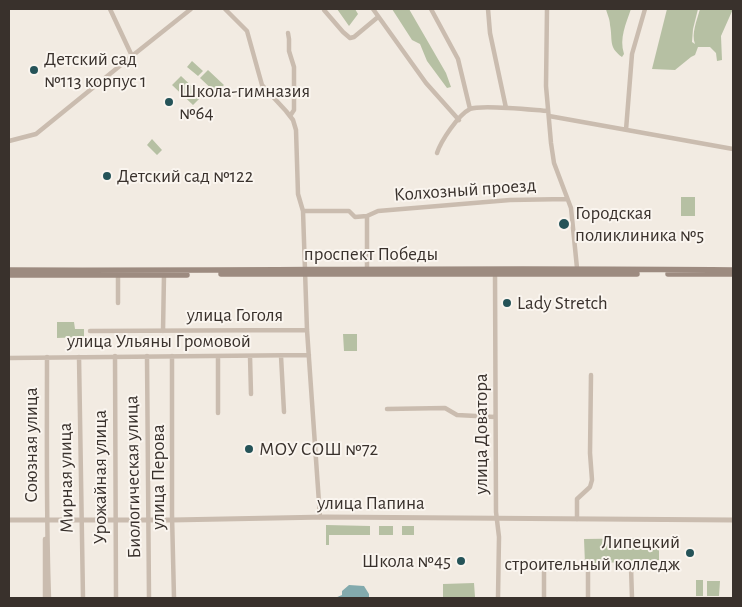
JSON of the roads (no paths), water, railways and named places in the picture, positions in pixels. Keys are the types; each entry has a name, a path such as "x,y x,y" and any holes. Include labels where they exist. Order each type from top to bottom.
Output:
{"main road":[{"name":"проспект Победы","path":"9,270 305,272 495,271 577,268 733,270"},
{"name":"проспект Победы","path":"9,275 164,275 367,269 733,274"}],"street":[{"path":"110,9 132,56"},
{"path":"9,141 36,134 191,9"},
{"path":"225,9 247,31 264,87 290,116 296,130 298,194 303,211 307,330 320,517"},
{"path":"373,9 426,83 459,120"},
{"path":"432,9 458,58 470,109"},
{"path":"488,9 490,33 506,108"},
{"path":"547,9 546,86 548,114 554,164 571,208 577,268"},
{"path":"626,130 632,54 645,9"},
{"path":"324,10 350,38 356,36 378,18"},
{"path":"288,33 289,51 294,67 294,110 290,116"},
{"path":"437,153 443,140 459,120 470,109 477,108 506,108 548,114 733,149"},
{"name":"Колхозный проезд","path":"303,211 349,211 355,216 367,216 378,211 502,201 567,199"},
{"path":"367,216 367,269"},
{"name":"улица Доватора","path":"495,271 496,518 499,537 498,598"},
{"path":"118,275 118,303"},
{"name":"улица Гоголя","path":"163,331 164,275"},
{"name":"улица Гоголя","path":"90,331 307,330"},
{"name":"улица Ульяны Громовой","path":"9,358 309,355"},
{"name":"Мирная улица","path":"79,356 84,598"},
{"name":"Урожайная улица","path":"115,356 116,598"},
{"name":"Биологическая улица","path":"147,356 149,598"},
{"name":"улица Перова","path":"172,356 174,598"},
{"path":"218,356 218,413"},
{"path":"250,356 251,394"},
{"path":"281,356 284,412"},
{"name":"Союзная улица","path":"46,357 48,461 46,520 49,598"},
{"path":"577,519 577,499 590,487 592,480 590,453 591,375"},
{"path":"387,408 445,408 457,414 495,417"},
{"name":"улица Папина","path":"9,520 172,520 320,517 733,520"},
{"name":"Союзная улица","path":"45,598 44,546 47,532"},
{"path":"588,561 588,598"},
{"path":"544,565 544,598"},
{"path":"631,567 632,598"}],"water":[{"path":"349,585 364,586 369,594 369,598 335,598 342,595 342,591"}],"place":[{"name":"Детский сад №113 корпус 1","path":"34,70"},
{"name":"Школа-гимназия №64","path":"169,102"},
{"name":"Детский сад №122","path":"107,176"},
{"name":"Городская поликлиника №5","path":"564,224"},
{"name":"Lady Stretch","path":"507,303"},
{"name":"МОУ СОШ №72","path":"249,449"},
{"name":"Липецкий строительный колледж","path":"690,553"},
{"name":"Школа №45","path":"461,561"}]}
